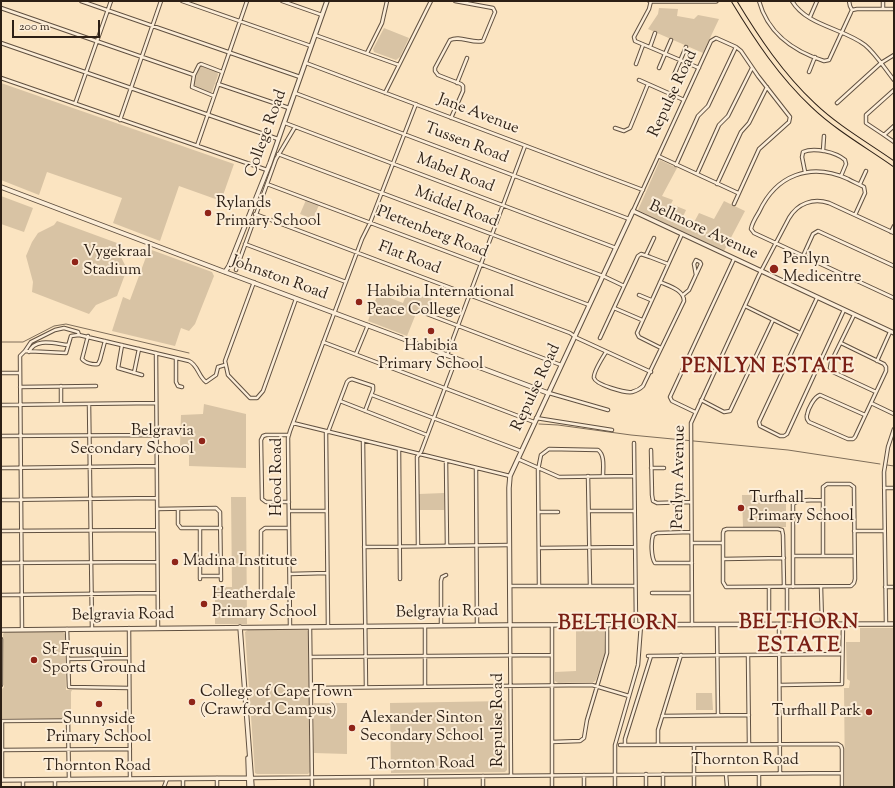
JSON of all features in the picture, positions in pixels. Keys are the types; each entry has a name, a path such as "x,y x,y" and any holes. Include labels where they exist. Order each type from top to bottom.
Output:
{"main road":[{"path":"734,1 768,54 787,78 805,97 833,122 894,164"}],"street":[{"path":"81,1 301,77"},
{"path":"75,104 111,1"},
{"path":"120,120 161,1"},
{"path":"182,1 312,46"},
{"path":"197,146 247,1"},
{"path":"282,1 322,15"},
{"name":"College Road","path":"225,272 268,171 327,1"},
{"path":"367,53 382,23 388,1"},
{"path":"385,93 431,1"},
{"path":"452,118 463,91 463,86 438,75 435,68 448,42 453,38 476,42 483,41 495,15 495,9 493,8 455,1"},
{"path":"699,68 636,42 634,38 649,9 651,1 716,1"},
{"path":"759,1 768,24 775,32 795,48 824,61 828,60 852,10 849,1"},
{"path":"792,1 803,14 842,32 865,45 894,80"},
{"path":"810,17 817,1"},
{"path":"882,9 883,1"},
{"path":"1,8 194,75"},
{"path":"852,10 894,10"},
{"path":"650,47 655,33"},
{"path":"315,34 400,64"},
{"name":"Repulse Road","path":"512,776 509,546 510,476 711,41 714,38 717,38 736,47"},
{"path":"659,68 671,40"},
{"path":"1,43 279,139"},
{"path":"636,64 643,45"},
{"path":"674,75 686,47"},
{"path":"676,165 698,116 708,106 736,47 741,50 752,68 790,115 790,120 759,149 734,204"},
{"path":"837,103 881,63 894,55"},
{"path":"809,72 815,57"},
{"path":"457,83 467,58"},
{"name":"Jane Avenue","path":"306,63 643,190"},
{"path":"214,96 192,87 194,75 201,64 222,72"},
{"path":"696,174 720,124 728,116 752,68"},
{"path":"1,79 268,171"},
{"path":"639,80 684,100"},
{"path":"218,84 290,108"},
{"path":"615,128 624,131 630,128 648,84"},
{"path":"717,184 741,132 748,126 767,87"},
{"path":"894,90 866,115 866,123 894,142"},
{"name":"Tussen Road","path":"295,93 630,219"},
{"name":"Hood Road","path":"290,627 289,435 357,252 382,193 416,104"},
{"name":"Mabel Road","path":"285,123 616,248"},
{"path":"884,135 894,126"},
{"path":"236,270 278,154 295,127"},
{"path":"823,151 824,136"},
{"path":"447,355 526,146"},
{"path":"806,172 802,157 803,152 823,151 831,152 845,160 846,164 841,176"},
{"name":"Middel Road","path":"278,154 602,276 624,286"},
{"path":"658,156 738,194"},
{"path":"860,184 866,171"},
{"path":"855,215 865,191 864,187 841,176 826,172 806,172 786,180 772,190 764,201 752,226 752,231 776,244 894,298"},
{"name":"Plettenberg Road","path":"267,184 589,305"},
{"name":"Johnston Road","path":"1,187 548,393"},
{"name":"Penlyn Avenue","path":"692,625 691,426 695,412 761,272 791,214 797,208 806,203 816,201 826,202 893,233"},
{"name":"Bellmore Avenue","path":"633,212 892,333"},
{"name":"Flat Road","path":"256,214 570,333 606,352 651,372"},
{"path":"893,233 894,226"},
{"path":"803,256 814,234 818,231 894,266"},
{"path":"661,348 638,336 637,332 682,234"},
{"path":"646,255 654,238"},
{"path":"245,244 346,282"},
{"path":"600,338 638,256 641,254 646,255 668,264"},
{"path":"695,412 672,401 670,397 734,259"},
{"path":"683,295 689,292 701,264 696,260 694,262 696,275"},
{"path":"254,282 225,365 228,375 248,397 252,399 257,398 262,392 296,298"},
{"path":"606,352 594,376 596,380 620,391 634,392 643,386 651,372 683,302 683,295 679,291 660,282"},
{"path":"639,295 651,300"},
{"path":"817,298 759,422 760,426 780,436 787,434 844,310"},
{"path":"745,306 800,333"},
{"path":"614,308 642,320"},
{"path":"427,314 561,364"},
{"path":"854,315 830,364 831,370 876,392"},
{"path":"701,400 724,412 730,411 773,320"},
{"path":"356,354 368,325"},
{"path":"22,629 20,356 25,352 31,342 57,329 69,329 78,332 79,335"},
{"path":"877,361 892,333"},
{"path":"25,352 64,353 67,351 71,336 79,335 192,362 201,378 206,382 216,375 218,367 225,365"},
{"path":"88,336 82,359 95,364 98,364 100,360 105,340"},
{"path":"323,342 535,420 612,430"},
{"path":"29,352 31,348 39,343 68,345"},
{"path":"841,343 885,364 887,369 855,437 851,440 808,421 807,415 815,397 818,395 865,415"},
{"path":"122,345 117,368 142,375"},
{"path":"134,373 139,349"},
{"path":"156,353 158,628"},
{"path":"176,358 176,382 178,386 182,387"},
{"path":"418,546 417,457 434,418 456,359"},
{"path":"1,373 20,372"},
{"path":"328,627 326,511 327,432 349,380 372,386 374,389 365,411"},
{"path":"61,386 61,404"},
{"path":"20,387 96,386"},
{"path":"548,393 608,410"},
{"path":"372,395 521,451"},
{"path":"340,401 427,435"},
{"path":"1,405 156,403"},
{"path":"871,403 894,414"},
{"path":"89,404 92,629"},
{"path":"293,423 510,476"},
{"path":"886,624 884,488 886,452 894,429"},
{"path":"1,436 156,435"},
{"path":"289,435 266,435 263,436 261,440 262,499 266,502 289,502"},
{"path":"363,441 366,687"},
{"path":"634,443 636,625"},
{"path":"399,449 400,579"},
{"path":"539,586 538,467 541,455 549,449 595,449 600,451 602,455 603,476"},
{"path":"651,450 653,501 691,502"},
{"path":"518,458 559,477 634,476"},
{"path":"446,461 447,546"},
{"path":"1,468 156,466"},
{"path":"476,468 477,625"},
{"path":"651,468 664,468"},
{"path":"588,476 590,586"},
{"path":"787,611 785,587 783,535 782,530 724,530 722,543 723,582 726,587 785,587 793,587 821,587 847,586 854,584 854,491 853,486 848,483 825,484 823,488 823,556"},
{"path":"884,488 894,488"},
{"path":"1,500 157,498"},
{"path":"793,587 793,503 798,501 823,500"},
{"path":"178,508 179,527 220,528"},
{"path":"157,509 219,509 221,578 200,578 200,528"},
{"path":"289,511 326,511"},
{"path":"589,511 634,511"},
{"path":"538,512 558,512"},
{"path":"289,528 265,528 261,531 261,593 264,597 290,597"},
{"path":"1,531 157,530"},
{"path":"854,531 884,531"},
{"path":"691,532 657,532 653,534 652,539 653,560 655,562 692,563"},
{"path":"692,544 722,543"},
{"path":"364,547 509,546"},
{"path":"539,548 634,547"},
{"path":"793,556 854,556"},
{"path":"723,559 784,558"},
{"path":"1,563 157,562"},
{"path":"290,574 327,573"},
{"path":"441,625 441,580 442,577 446,575"},
{"path":"510,586 635,586"},
{"path":"769,587 770,625"},
{"path":"821,587 822,624"},
{"path":"885,587 894,587"},
{"path":"1,595 157,593"},
{"path":"652,593 692,593"},
{"path":"780,685 842,684 843,624"},
{"name":"Belgravia Road","path":"1,630 441,625 894,624"},
{"path":"552,625 552,787"},
{"path":"552,742 582,740 607,653 607,625"},
{"path":"614,787 615,745 639,660 641,625"},
{"path":"717,625 718,715"},
{"path":"779,625 780,773"},
{"path":"425,626 425,687"},
{"path":"240,627 250,787"},
{"path":"310,627 312,787"},
{"path":"128,628 130,779"},
{"path":"68,629 69,687 129,688"},
{"path":"1,639 1,685"},
{"path":"748,654 749,744"},
{"path":"625,745 625,739 650,656 842,654"},
{"path":"311,657 552,655"},
{"path":"658,745 658,730 681,655"},
{"path":"68,659 129,658"},
{"path":"311,688 588,685 597,686 629,696"},
{"path":"662,716 749,715"},
{"path":"68,720 69,780"},
{"path":"2,780 1,721 130,720"},
{"path":"620,745 839,745 842,749 842,787"},
{"path":"694,745 694,787"},
{"path":"2,750 130,749"},
{"path":"759,773 759,787"},
{"name":"Thornton Road","path":"2,780 842,773"},
{"path":"646,774 646,787"},
{"path":"663,774 663,787"},
{"path":"726,774 726,787"},
{"path":"584,775 584,787"},
{"path":"426,776 426,787"},
{"path":"483,776 483,787"},
{"path":"372,777 372,787"},
{"path":"217,778 217,787"},
{"path":"164,787 167,779"},
{"path":"183,779 183,787"},
{"path":"23,780 23,787"},
{"path":"55,780 55,787"}],"shaded area":[{"path":"659,8 678,9 677,16 694,19 698,15 719,19 703,53 648,29 658,14"},
{"path":"384,28 409,38 400,57 396,60 374,52 373,49"},
{"path":"202,66 217,71 218,75 212,92 195,87 193,84 199,68"},
{"path":"1,83 234,164 221,201 179,186 160,241 113,223 122,198 47,172 39,195 1,180"},
{"path":"660,160 677,168 662,196 673,200 671,204 686,210 681,221 692,226 699,213 714,219 724,201 745,211 724,251 638,210"},
{"path":"1,196 33,208 24,232 1,224"},
{"path":"306,200 319,205 313,219 300,214"},
{"name":"Vygekraal Stadium","path":"57,221 117,243 117,249 127,269 117,296 96,305 89,314 32,292 33,282 26,256 38,233 54,225"},
{"path":"149,249 212,272 214,276 195,324 189,331 181,328 175,346 112,331 123,297 130,300"},
{"path":"408,290 432,299 427,312 423,313 417,311 407,336 368,321 378,293 403,303"},
{"path":"204,404 246,414 246,468 189,466 189,446 180,446 181,415 203,414"},
{"path":"444,493 444,510 419,510 419,494"},
{"path":"742,495 786,495 786,527 743,527"},
{"path":"231,497 246,497 247,624 215,624 215,587 232,587"},
{"name":"Turfhall Park","path":"860,628 894,628 894,787 845,787 844,688 849,688 850,681 847,679 846,642 860,642"},
{"path":"248,630 308,631 310,772 308,774 255,773 245,632"},
{"path":"576,630 604,630 605,653 596,680 594,682 558,683 555,681 555,672 576,671"},
{"name":"St Frusquin Sports Ground","path":"5,632 63,632 65,634 66,690 72,690 72,718 1,718 1,690 4,687 3,634"},
{"path":"696,693 712,693 713,710 696,710"},
{"path":"506,701 507,770 505,772 391,773 390,703"},
{"path":"314,703 347,703 347,754 314,753"}],"waterway":[{"path":"1,342 23,342 54,326 66,324 189,353"},
{"path":"539,424 558,425 631,435 788,450 880,464"},
{"path":"887,465 894,466"}],"place":[{"name":"Rylands Primary School","path":"208,213"},
{"name":"Vygekraal Stadium","path":"75,262"},
{"name":"Penlyn Medicentre","path":"774,269"},
{"name":"Habibia International Peace College","path":"359,302"},
{"name":"Habibia Primary School","path":"431,331"},
{"name":"Belgravia Secondary School","path":"202,441"},
{"name":"Turfhall Primary School","path":"741,508"},
{"name":"Madina Institute","path":"175,562"},
{"name":"Heatherdale Primary School","path":"204,604"},
{"name":"St Frusquin Sports Ground","path":"34,660"},
{"name":"College of Cape Town (Crawford Campus)","path":"192,702"},
{"name":"Sunnyside Primary School","path":"99,704"},
{"name":"Turfhall Park","path":"869,712"},
{"name":"Alexander Sinton Secondary School","path":"352,728"}],"district":[{"name":"PENLYN ESTATE","path":"768,369"},
{"name":"BELTHORN","path":"618,626"},
{"name":"BELTHORN ESTATE","path":"799,636"}]}
